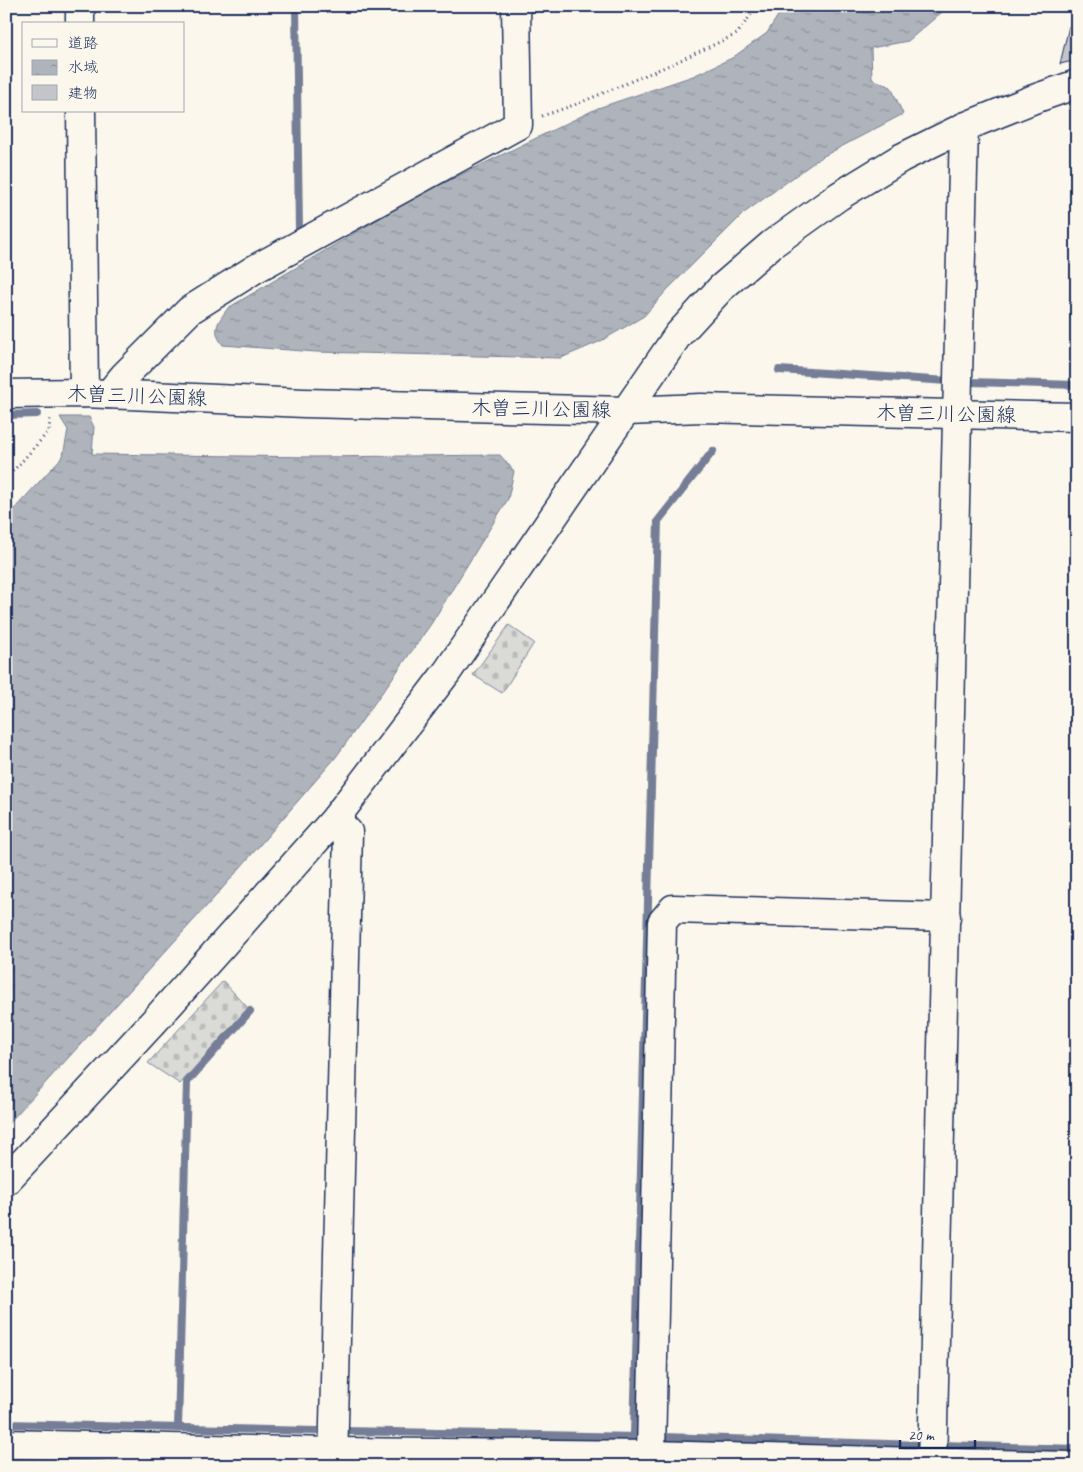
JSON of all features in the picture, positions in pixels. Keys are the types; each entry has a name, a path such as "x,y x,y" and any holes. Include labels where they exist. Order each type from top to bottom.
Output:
{"street":[{"path":"80,6 80,22"},
{"path":"97,394 124,376 190,310 255,269 518,125 516,6"},
{"path":"6,1181 164,1010 335,819 446,672 678,334 722,288 772,244 839,196 901,158 964,127 1034,98 1077,84"},
{"path":"81,112 97,394"},
{"path":"932,1464 964,127"},
{"name":"木曽三川公園線","path":"6,394 97,394 304,403 626,411 701,408 1077,417"},
{"path":"333,1459 348,832 335,819"},
{"path":"651,1455 662,922 673,910 946,916"},
{"path":"6,1444 333,1459 651,1455 932,1464 1067,1466"}],"path":[{"path":"518,125 595,97 737,34 756,6"},
{"path":"6,479 49,431 52,394"}],"green space":[{"path":"509,625 534,643 502,693 473,675"},
{"path":"223,981 248,1008 180,1084 148,1063"}],"water":[{"path":"784,6 949,6 908,41 871,48 872,79 891,87 903,114 820,158 744,213 667,290 644,316 601,341 561,358 316,352 223,345 219,340 217,326 228,308 417,196 598,108 693,76 732,58 767,33"},
{"path":"60,417 89,417 94,427 92,454 315,457 500,455 514,471 508,499 431,624 336,757 214,898 6,1126 6,512 15,508 63,456 68,430"}],"building":[{"path":"1069,26 1077,28 1077,60 1060,64"}],"waterway":[{"path":"296,6 299,232"},
{"path":"779,370 948,381"},
{"path":"970,382 1077,385"},
{"path":"6,415 37,414"},
{"path":"634,1436 658,521 713,451"},
{"path":"178,1428 187,1082 250,1011"},
{"path":"6,1424 317,1431"},
{"path":"344,1431 638,1437"},
{"path":"662,1437 922,1445"},
{"path":"942,1445 1077,1449"},
{"path":"30,1454 30,1466"}]}
